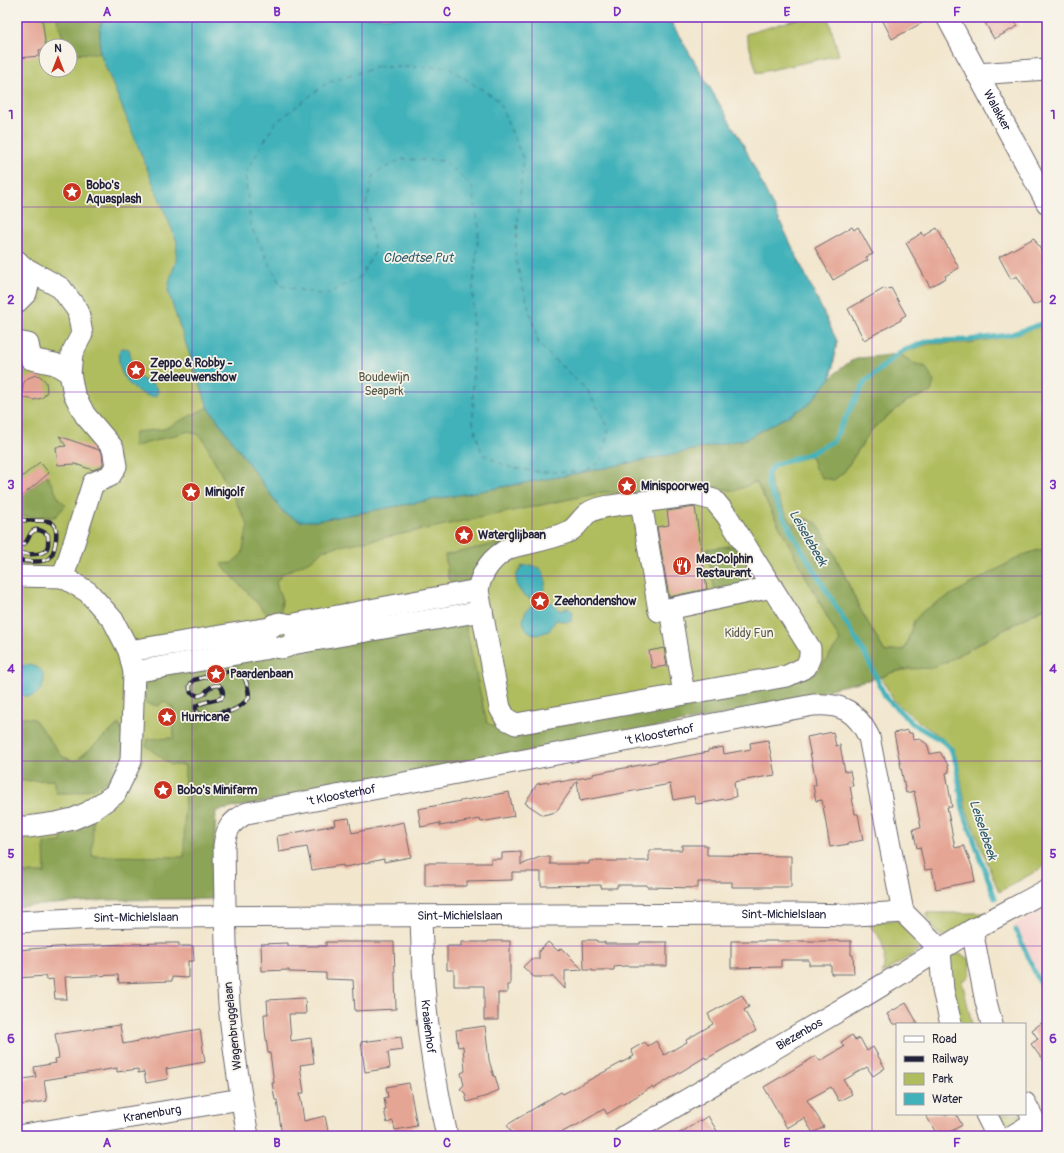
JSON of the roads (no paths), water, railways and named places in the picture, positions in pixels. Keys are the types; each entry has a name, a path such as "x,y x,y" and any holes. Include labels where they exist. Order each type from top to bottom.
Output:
{"street":[{"name":"Walakker","path":"947,17 1047,203"},
{"path":"977,74 1047,69"},
{"path":"17,302 26,293 22,268"},
{"path":"22,268 61,288 78,311 82,334 72,353 70,373 74,394 85,415 113,448 116,466 110,476 93,484 63,577"},
{"path":"17,342 28,344 24,365 55,364 70,373"},
{"path":"695,495 714,500 727,516 772,587 810,648 810,657 806,667 788,676 516,724 506,720 500,708 478,590 483,573 498,555 510,548 551,538 571,531 588,513 599,508 695,495"},
{"path":"641,502 659,611 772,587"},
{"path":"17,576 63,577 88,592 112,620 129,651 134,672 131,761 124,795 89,812 70,815 56,824 24,823"},
{"path":"134,672 478,590"},
{"path":"670,609 684,694"},
{"path":"129,651 281,636 482,611"},
{"name":"'t Kloosterhof","path":"226,916 225,836 229,827 238,818 247,813 806,706 826,704 840,707 853,714 863,725 869,737 903,912"},
{"path":"992,1023 986,1002 972,930 1047,890"},
{"path":"903,912 940,949 943,990 951,1023"},
{"name":"Sint-Michielslaan","path":"17,922 93,918 226,916 856,915 903,912"},
{"name":"Wagenbruggelaan","path":"226,916 234,1052 248,1136"},
{"name":"Kraaienhof","path":"421,916 423,976 428,1025 437,1084 448,1136"},
{"name":"Biezenbos","path":"625,1136 871,992 972,930"},
{"name":"Kranenburg","path":"17,1136 48,1133 241,1099"},
{"path":"1012,1136 1039,1129 1026,1105"},
{"path":"986,1115 997,1136"}],"water":[{"name":"Cloedtse Put","path":"105,17 668,17 743,144 837,341 831,378 808,405 746,439 585,472 315,521 299,521 284,513 208,407 168,290 176,261 177,242 100,53 100,26"},
{"path":"120,349 129,349 132,365 136,374 141,379 156,387 158,391 156,396 148,396 138,391 127,382 123,376 119,363 119,356"},
{"path":"531,565 539,568 544,575 545,587 539,596 540,599 549,601 558,610 567,608 573,613 572,621 567,622 556,620 549,631 537,635 527,630 525,627 523,621 525,613 534,603 533,599 523,595 517,586 516,576 522,566"},
{"path":"27,665 37,667 42,672 44,679 38,692 32,696 25,696 17,691 17,669 21,666"}],"waterway":[{"name":"Leiselebeek","path":"995,898 963,810 956,763 951,749 941,740 913,724 886,698 866,656 793,535 768,486 768,473 774,465 809,454 833,441 865,382 900,352 928,341 968,340 1009,335 1047,322"},
{"name":"Leiselebeek","path":"1016,930 1038,979 1047,991"}],"railway":[{"path":"17,520 48,521 55,526 56,530 54,549 48,559 37,561 17,560"},
{"path":"17,545 22,545 25,543 31,533 35,530 42,531 48,535 48,547 42,553 17,553"},
{"path":"229,671 238,671 242,674 247,684 249,698 234,710 202,716 196,711 196,706 222,698 223,691 219,685 212,686 204,694 199,696 191,693 191,683 194,680 229,671"}],"place":[{"name":"Bobo's Aquasplash","path":"72,192"},
{"name":"Zeppo & Robby - Zeeleeuwenshow","path":"136,370"},
{"name":"Minispoorweg","path":"627,486"},
{"name":"Minigolf","path":"191,492"},
{"name":"Waterglijbaan","path":"464,535"},
{"name":"MacDolphin Restaurant","path":"682,566"},
{"name":"Zeehondenshow","path":"540,601"},
{"name":"Paardenbaan","path":"216,674"},
{"name":"Hurricane","path":"167,717"},
{"name":"Bobo's Minifarm","path":"163,790"}],"park label":[{"name":"Boudewijn Seapark","path":"384,384"},
{"name":"Kiddy Fun","path":"749,633"}]}
